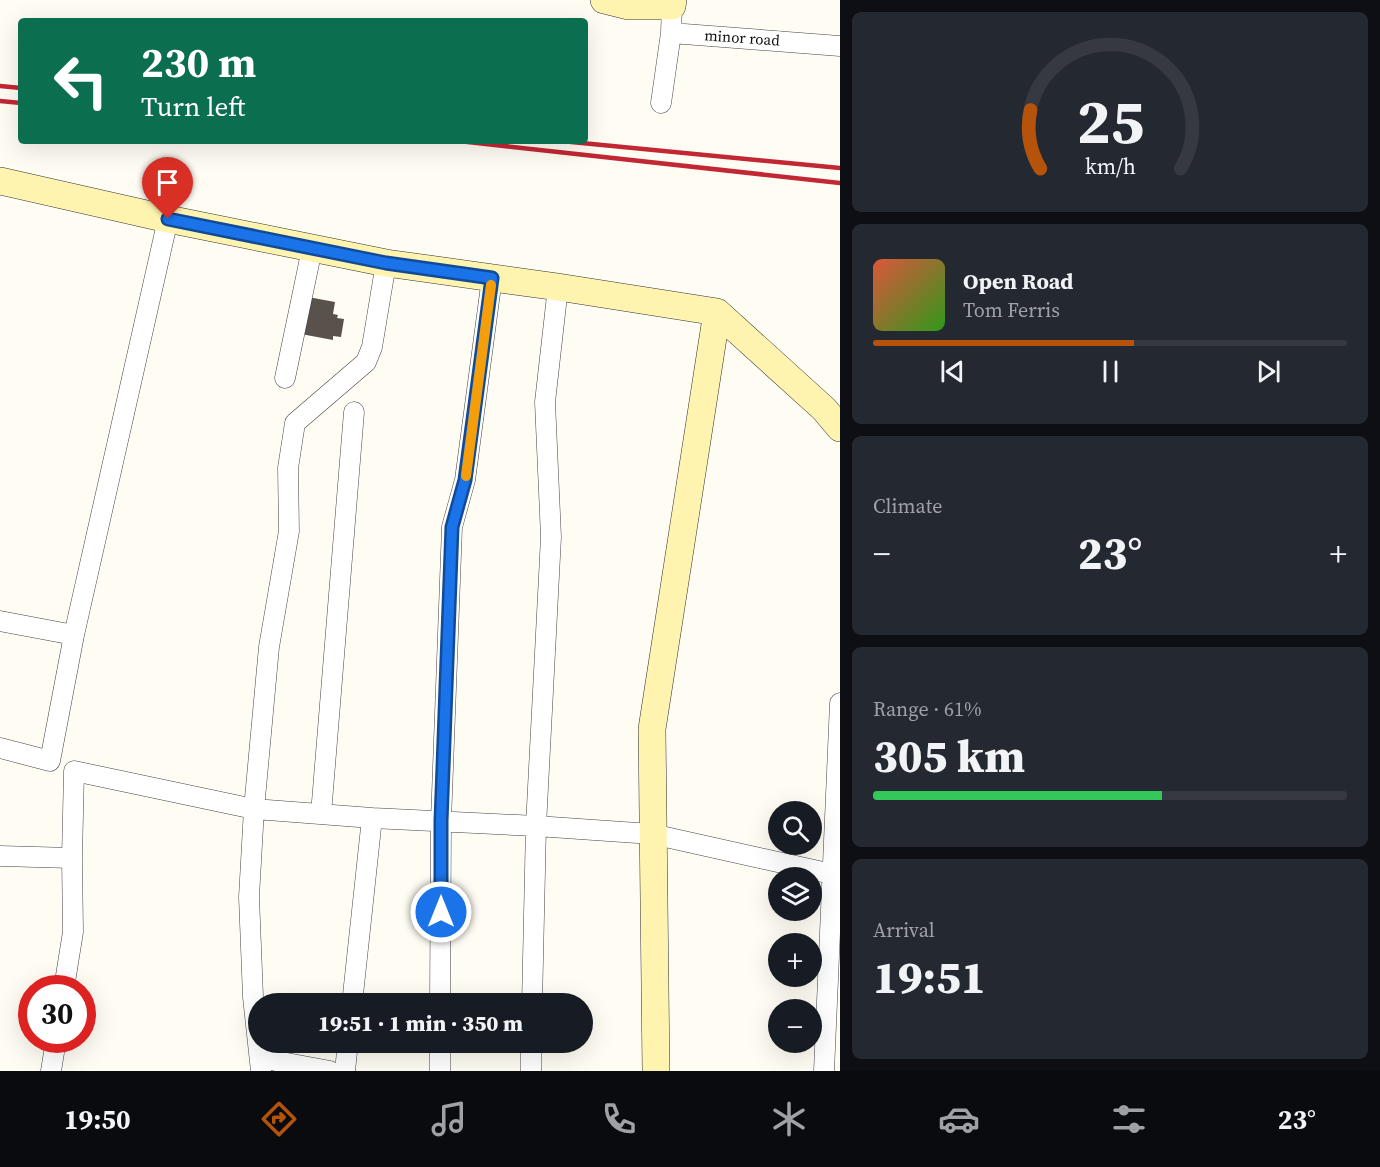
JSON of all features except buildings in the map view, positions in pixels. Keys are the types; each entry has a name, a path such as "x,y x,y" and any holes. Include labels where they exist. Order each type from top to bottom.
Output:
{"street":[{"path":"604,0 628,6 675,2 661,103"},
{"name":"minor road","path":"671,33 840,46"},
{"path":"0,181 168,219 386,263 717,312 824,409 840,429"},
{"path":"0,748 50,761 74,635 168,219"},
{"path":"285,378 312,249"},
{"path":"330,1071 260,1064 253,997 249,897 254,809 269,648 289,531 288,468 295,423 366,362 372,347 386,263"},
{"path":"440,993 441,821 452,527 465,480 492,278"},
{"path":"532,993 536,826 551,537 545,402 558,287"},
{"path":"656,1071 652,729 717,312"},
{"path":"321,814 354,412"},
{"path":"0,621 74,635"},
{"path":"824,1071 840,703"},
{"path":"66,975 73,932 74,771 254,809 652,834 832,874"},
{"path":"353,993 372,818"},
{"path":"0,856 72,858"},
{"path":"51,1071 54,1053"},
{"path":"345,1071 347,1053"},
{"path":"440,1053 440,1071"},
{"path":"531,1053 531,1071"}],"railway":[{"path":"0,86 18,88"},
{"path":"0,101 18,103"},
{"path":"486,144 840,183"},
{"path":"588,144 840,168"}],"slow traffic":[{"path":"466,476 491,285"}],"route":[{"path":"168,219 386,263 492,278 465,480 452,527 441,821 441,912"}]}
